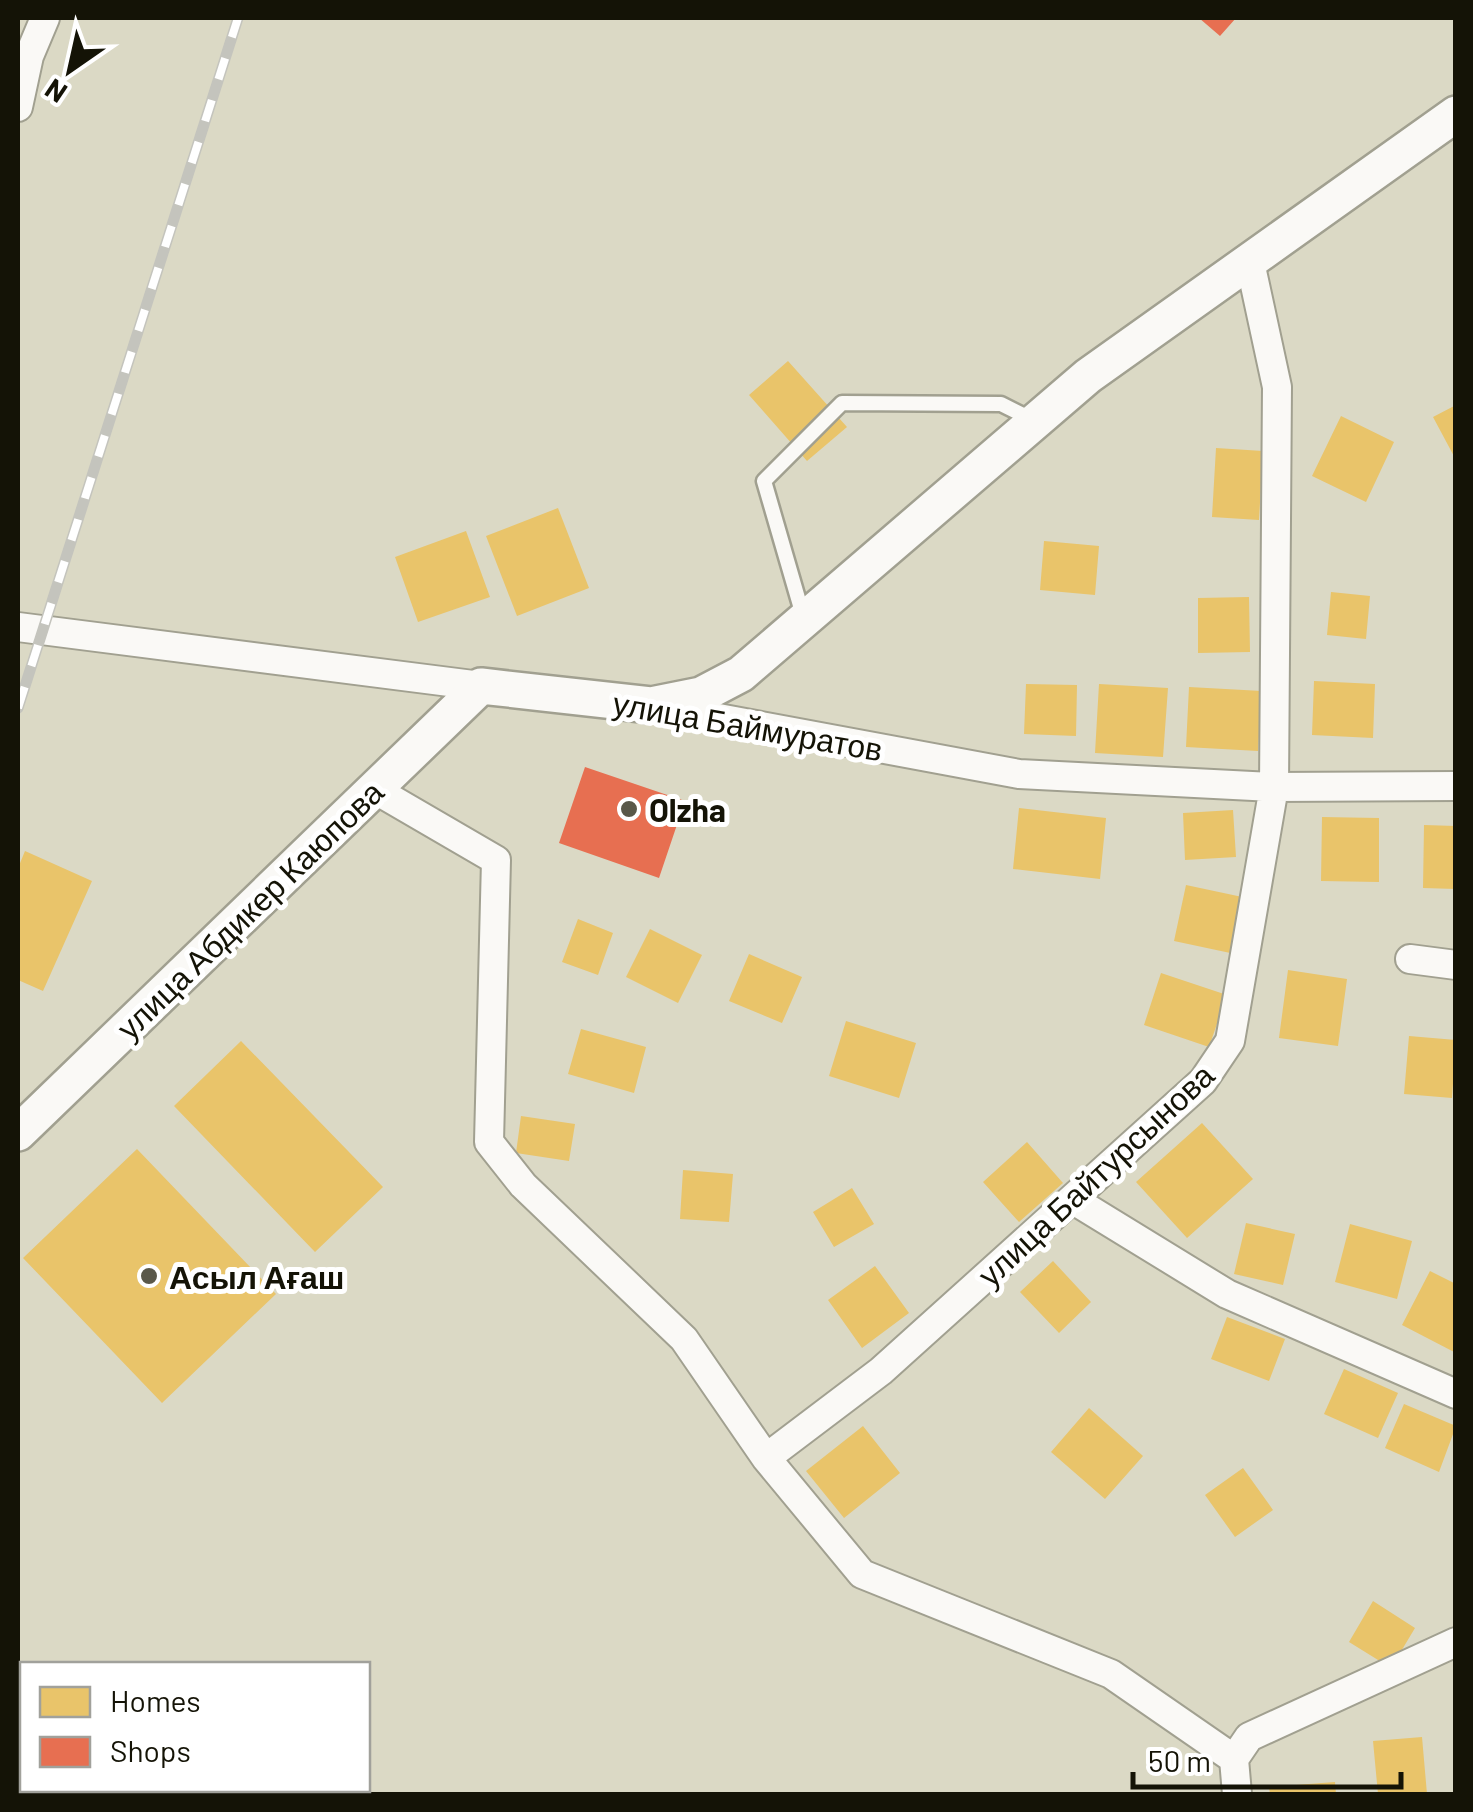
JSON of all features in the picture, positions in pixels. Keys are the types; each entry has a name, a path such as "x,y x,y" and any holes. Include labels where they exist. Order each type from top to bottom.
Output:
{"street":[{"path":"18,107 23,54 45,18"},
{"path":"651,706 701,696 740,674 1088,376 1456,114"},
{"name":"улица Байтурсынова","path":"766,1458 880,1372 1203,1081 1230,1042 1274,788 1277,387 1250,262"},
{"name":"улица Баймуратов","path":"30,628 651,706 1019,774 1274,788 1456,786"},
{"name":"улица Абдикер Каюпова","path":"18,1133 481,686"},
{"path":"374,789 496,860 490,1142 523,1185 684,1339 766,1458 862,1574 1111,1674 1234,1759"},
{"path":"1410,959 1456,965"},
{"path":"1072,1198 1227,1294 1456,1394"},
{"path":"1237,1794 1234,1759 1249,1737 1456,1642"}],"lane":[{"path":"804,619 764,482 842,403 1001,404 1033,420"}],"building: Homes":[{"path":"788,361 847,427 807,461 749,395"},
{"path":"1456,405 1456,460 1433,417"},
{"path":"1341,416 1394,442 1366,502 1312,476"},
{"path":"1216,448 1263,451 1259,520 1212,517"},
{"path":"558,508 589,588 517,616 486,536"},
{"path":"466,531 490,597 418,622 395,557"},
{"path":"1044,541 1099,546 1095,595 1040,590"},
{"path":"1331,592 1370,596 1366,639 1327,635"},
{"path":"1249,597 1250,652 1198,653 1198,598"},
{"path":"1314,681 1375,684 1373,738 1312,735"},
{"path":"1026,684 1077,685 1076,736 1024,734"},
{"path":"1099,684 1168,688 1163,757 1095,753"},
{"path":"1189,687 1262,691 1258,751 1186,747"},
{"path":"1019,808 1106,818 1100,879 1013,869"},
{"path":"1233,810 1236,857 1185,860 1183,813"},
{"path":"1322,817 1379,818 1379,882 1321,881"},
{"path":"1424,825 1456,826 1456,889 1423,888"},
{"path":"25,851 92,881 43,991 18,980 18,868"},
{"path":"1186,885 1247,898 1235,954 1174,941"},
{"path":"578,919 613,933 598,975 562,962"},
{"path":"650,929 702,955 678,1003 626,977"},
{"path":"749,954 802,977 782,1023 729,1001"},
{"path":"1288,970 1347,979 1338,1046 1279,1038"},
{"path":"1161,973 1227,995 1209,1047 1144,1025"},
{"path":"846,1021 916,1043 899,1098 829,1076"},
{"path":"581,1029 646,1047 634,1093 568,1074"},
{"path":"1409,1036 1456,1040 1452,1098 1404,1094"},
{"path":"241,1041 383,1187 315,1252 174,1106"},
{"path":"521,1116 575,1124 569,1161 516,1153"},
{"path":"1202,1123 1253,1179 1187,1238 1136,1182"},
{"path":"1027,1142 1063,1183 1019,1222 983,1182"},
{"name":"Асыл Ағаш","path":"137,1149 276,1294 162,1403 23,1258"},
{"path":"683,1170 733,1174 729,1222 680,1219"},
{"path":"852,1188 874,1224 834,1247 813,1212"},
{"path":"1246,1223 1295,1234 1283,1285 1234,1274"},
{"path":"1350,1224 1412,1241 1397,1299 1335,1282"},
{"path":"1053,1261 1091,1302 1059,1333 1020,1292"},
{"path":"875,1266 909,1313 862,1348 828,1300"},
{"path":"1430,1271 1456,1284 1456,1353 1402,1325"},
{"path":"1227,1317 1285,1339 1269,1381 1211,1359"},
{"path":"1344,1369 1398,1393 1378,1438 1324,1414"},
{"path":"1404,1404 1456,1426 1439,1472 1385,1448"},
{"path":"1089,1408 1143,1456 1105,1499 1051,1452"},
{"path":"863,1426 900,1473 844,1518 806,1471"},
{"path":"1243,1468 1273,1510 1235,1537 1205,1495"},
{"path":"1373,1601 1415,1628 1391,1668 1349,1642"},
{"path":"1422,1737 1427,1794 1378,1794 1373,1741"},
{"path":"1335,1782 1336,1794 1270,1794 1269,1787"}],"building: Shops":[{"path":"1199,18 1236,18 1220,36"},
{"path":"585,767 685,801 659,878 559,843"}],"railway":[{"path":"18,708 238,18"}],"place":[{"name":"Olzha","path":"629,809"},
{"name":"Асыл Ағаш","path":"149,1276"}]}
